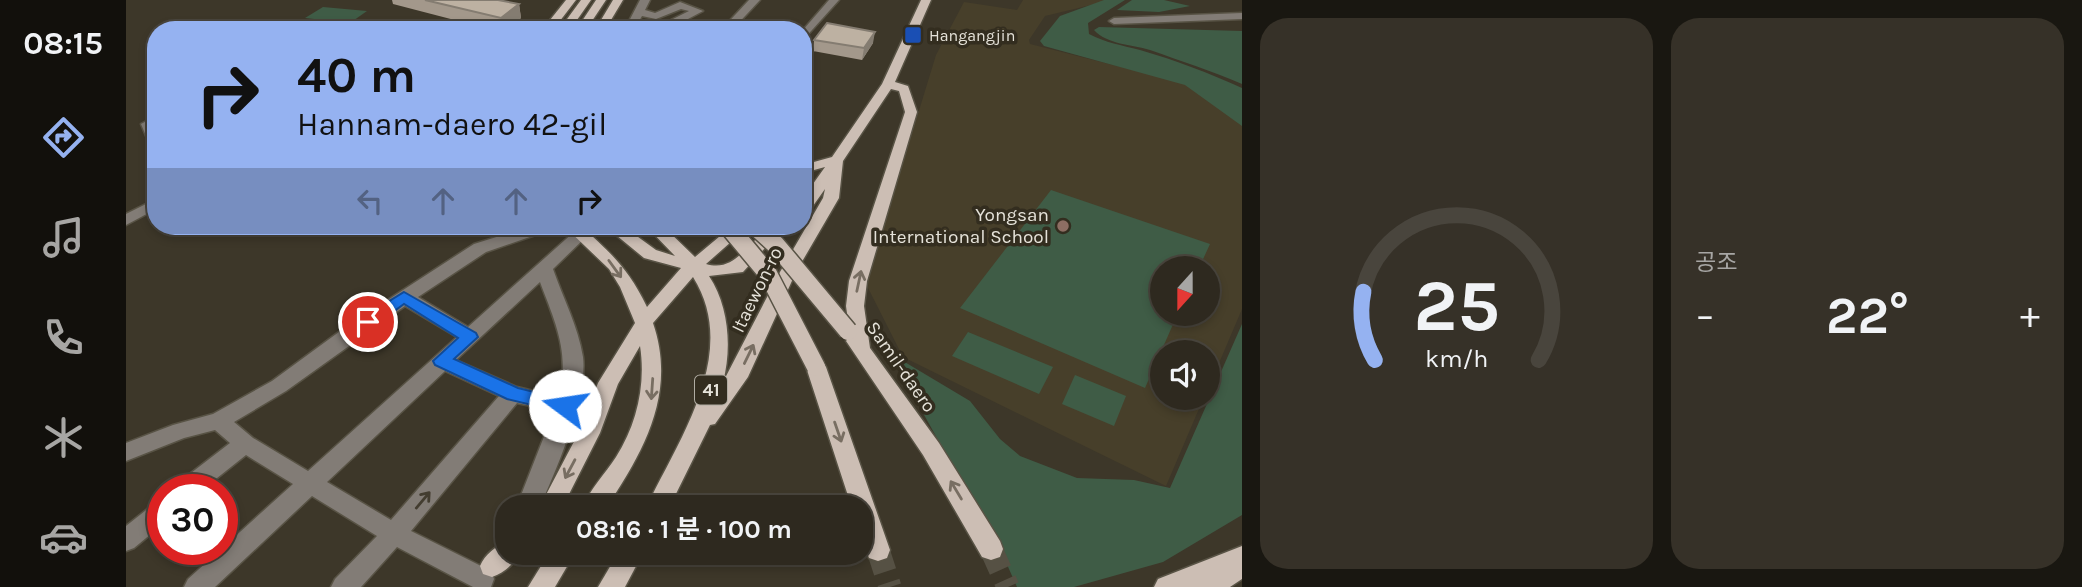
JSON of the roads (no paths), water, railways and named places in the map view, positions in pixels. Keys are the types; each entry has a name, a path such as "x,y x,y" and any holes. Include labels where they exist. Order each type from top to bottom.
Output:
{"main road":[{"path":"554,21 571,0"},
{"path":"571,21 586,0"},
{"path":"587,21 601,0"},
{"path":"605,21 618,0"},
{"name":"Itaewon-ro","path":"812,196 888,84 926,0"},
{"path":"861,349 856,306 859,281 911,112 904,89 888,84"},
{"path":"812,167 836,160"},
{"name":"Itaewon-ro","path":"812,178 836,160"},
{"name":"Itaewon-ro","path":"812,231 831,198 836,160"},
{"path":"581,235 614,265 645,321 653,352 651,400 633,448 602,495"},
{"name":"Itaewon-ro","path":"624,235 650,254 714,272 737,268 760,244 774,235"},
{"name":"41","path":"663,235 693,267 709,290 717,323 719,355 698,430 664,495"},
{"path":"558,495 589,433 608,383 645,321 678,280 730,235"},
{"path":"735,235 768,275 795,320 816,367 878,550"},
{"name":"Samil-daero","path":"765,235 861,349 931,449 991,549"},
{"name":"Itaewon-ro","path":"698,430 738,377 788,272 810,235"},
{"path":"1167,587 1242,558"},
{"path":"541,587 555,565"},
{"path":"611,587 624,565"},
{"path":"1207,587 1242,566"}],"street":[{"path":"634,21 645,0"},
{"path":"735,21 755,0"},
{"path":"812,26 834,0"},
{"path":"639,12 656,16 680,5 698,11 681,21"},
{"path":"1114,21 1242,16"},
{"path":"126,220 147,208"},
{"path":"126,452 180,431 219,421 279,386 404,297 480,248 520,235"},
{"path":"197,587 544,269 572,235"},
{"path":"535,495 565,406 574,369 564,320 544,269"},
{"path":"404,297 470,337"},
{"path":"441,361 513,394 565,406"},
{"path":"344,587 394,534 513,394"},
{"path":"219,421 245,444 394,534 490,571"},
{"path":"207,474 245,444"},
{"path":"126,540 147,523"}],"tunnel":[{"path":"991,549 1008,587"},
{"path":"878,550 890,587"}],"place":[{"name":"Hangangjin","path":"913,35"},
{"name":"Yongsan International School","path":"1063,226"}]}
